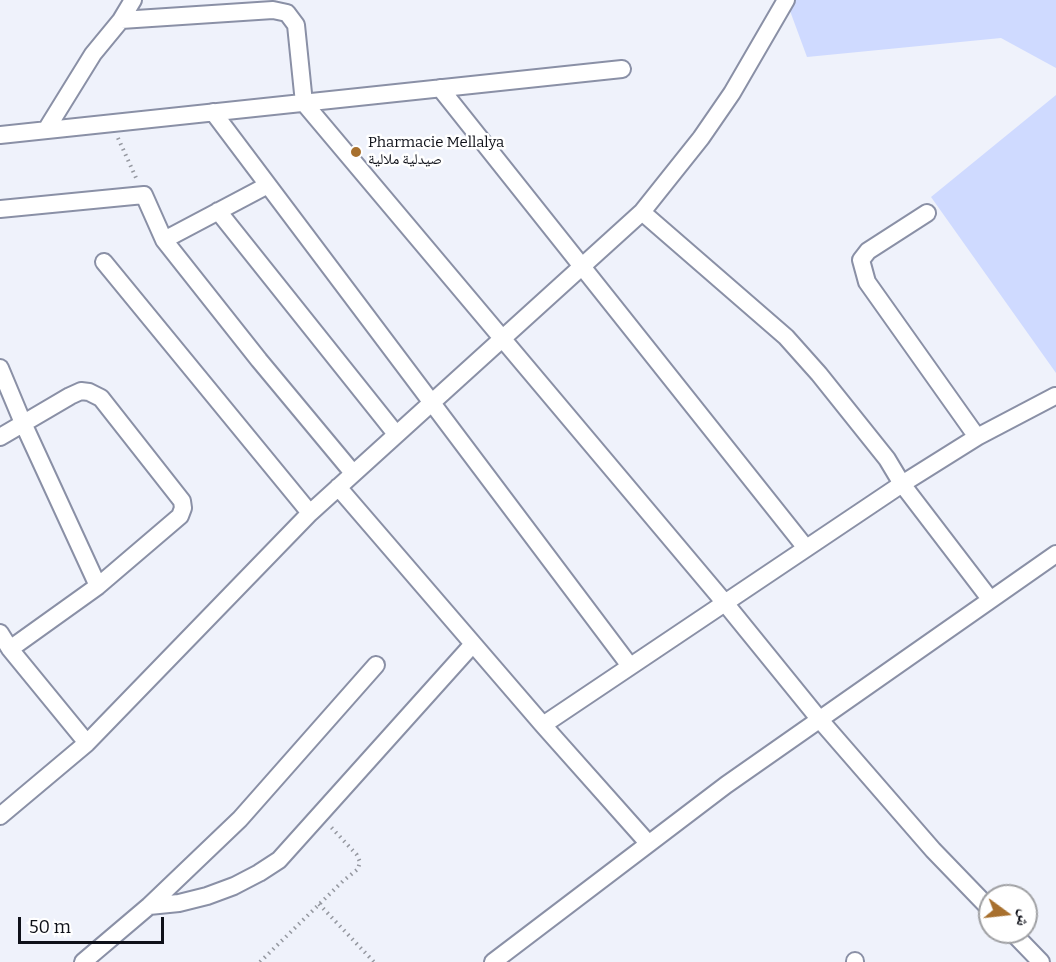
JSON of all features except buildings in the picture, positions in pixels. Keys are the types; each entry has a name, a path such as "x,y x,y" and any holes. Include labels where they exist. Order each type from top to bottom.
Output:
{"street":[{"path":"46,130 93,54 121,20 133,0"},
{"path":"0,816 87,743 310,513 642,212 701,138 732,93 786,0"},
{"path":"121,20 273,10 287,13 296,25 304,103 820,720 933,850 978,897"},
{"path":"0,135 622,69"},
{"path":"440,88 806,548"},
{"path":"213,112 630,666"},
{"path":"164,240 268,185"},
{"path":"0,209 144,195 164,240 259,360 353,473"},
{"path":"218,211 396,434"},
{"path":"642,212 786,338 851,412 887,459 902,484 990,599"},
{"path":"927,213 867,250 861,260 867,282 978,437"},
{"path":"104,262 310,513"},
{"path":"0,368 98,586"},
{"path":"0,436 70,396 81,391 89,392 101,398 182,501 183,508 180,516 98,586 10,649"},
{"path":"543,725 902,484 978,437 1055,396"},
{"path":"338,487 648,843"},
{"path":"493,962 648,843 1056,554"},
{"path":"0,633 10,649 87,743"},
{"path":"149,906 179,903 207,896 259,873 279,860 473,644"},
{"path":"82,962 149,906 240,819 376,665"},
{"path":"1024,944 1041,962"}],"path":[{"path":"112,123 144,195"},
{"path":"260,962 358,869 360,862 351,847 319,815"},
{"path":"319,904 374,962"}],"shaded area":[{"path":"786,0 1056,0 1056,68 1001,38 807,57"},
{"path":"1056,95 1056,373 931,197"}],"place":[{"name":"Pharmacie Mellalya صيدلية ملالية","path":"356,152"}]}
